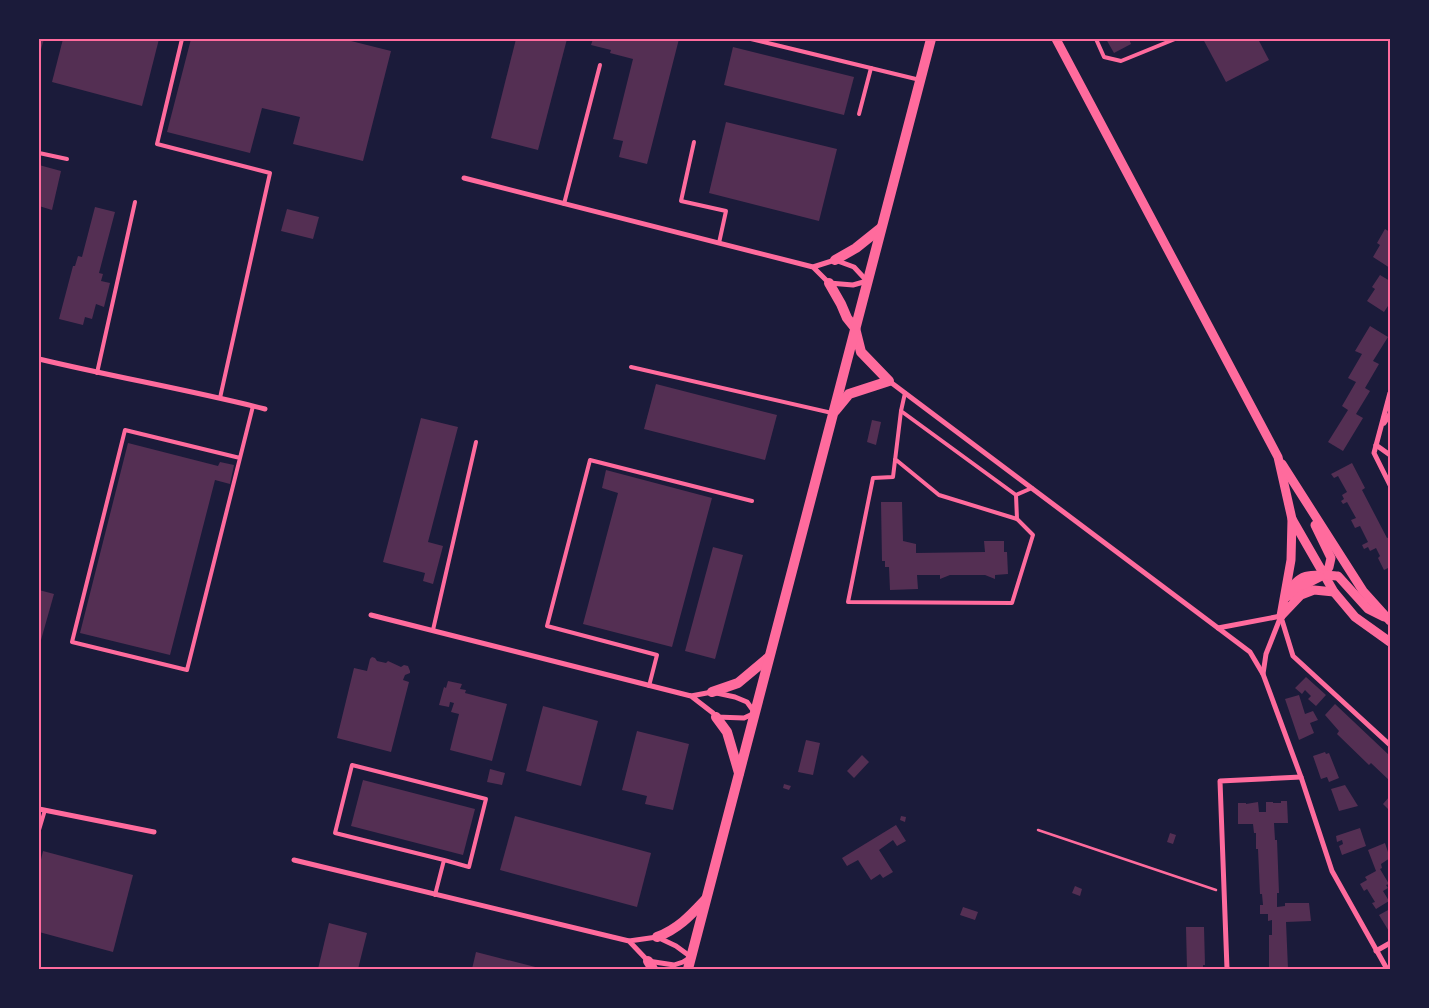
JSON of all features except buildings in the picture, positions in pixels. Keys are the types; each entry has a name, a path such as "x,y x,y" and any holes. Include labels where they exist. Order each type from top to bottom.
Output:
{"main road":[{"path":"688,969 930,39"},
{"path":"835,260 856,248 881,228"},
{"path":"828,283 847,318 855,328 861,352 889,381 849,394 833,413"},
{"path":"712,692 738,683 769,658"},
{"path":"716,717 727,732 739,773"},
{"path":"657,937 683,924 706,899"}],"street":[{"path":"1056,39 1278,458 1363,590 1389,620"},
{"path":"464,178 813,267 835,260 854,267 867,281 852,285 828,283 813,267"},
{"path":"39,359 265,409"},
{"path":"889,381 1250,652 1263,674 1301,777 1332,871 1387,969"},
{"path":"1390,393 1374,453 1390,485"},
{"path":"1381,427 1390,414"},
{"path":"1376,446 1390,455"},
{"path":"1278,458 1292,519 1291,560 1281,616 1293,656 1390,745"},
{"path":"1303,497 1331,558 1324,575"},
{"path":"1292,519 1334,592 1355,617 1390,642"},
{"path":"1263,674 1266,654 1290,589 1302,576 1313,574 1338,576 1368,609 1389,620"},
{"path":"1218,628 1281,616 1302,595 1314,590 1334,592"},
{"path":"372,615 691,696 712,692 735,697 747,702 755,713 744,718 716,717 691,696"},
{"path":"1228,969 1220,781 1301,777"},
{"path":"42,810 154,832"},
{"path":"294,860 629,942 657,937 691,956 674,965 651,965 629,942"},
{"path":"1376,951 1390,943"}],"lane":[{"path":"182,39 156,144 270,173 220,398"},
{"path":"751,39 920,80"},
{"path":"1096,39 1104,57 1121,61 1175,39"},
{"path":"564,204 600,65"},
{"path":"859,114 871,68"},
{"path":"694,142 681,201 726,211 719,243"},
{"path":"39,153 68,160"},
{"path":"97,373 135,202"},
{"path":"631,367 833,413"},
{"path":"895,459 939,495 1017,518 1033,535 1012,603 848,602 872,478 893,477 895,459 901,411 905,393"},
{"path":"240,458 125,430 72,642 187,670 240,458 253,406"},
{"path":"901,411 1016,495"},
{"path":"433,630 476,442"},
{"path":"649,686 657,655 547,626 590,460 752,502"},
{"path":"1016,495 1032,488"},
{"path":"1016,495 1017,518"},
{"path":"352,765 486,799 469,866 444,860 335,833 352,765"},
{"path":"39,830 42,810"},
{"path":"435,894 444,860"}],"path":[{"path":"1038,830 1225,893"}]}
